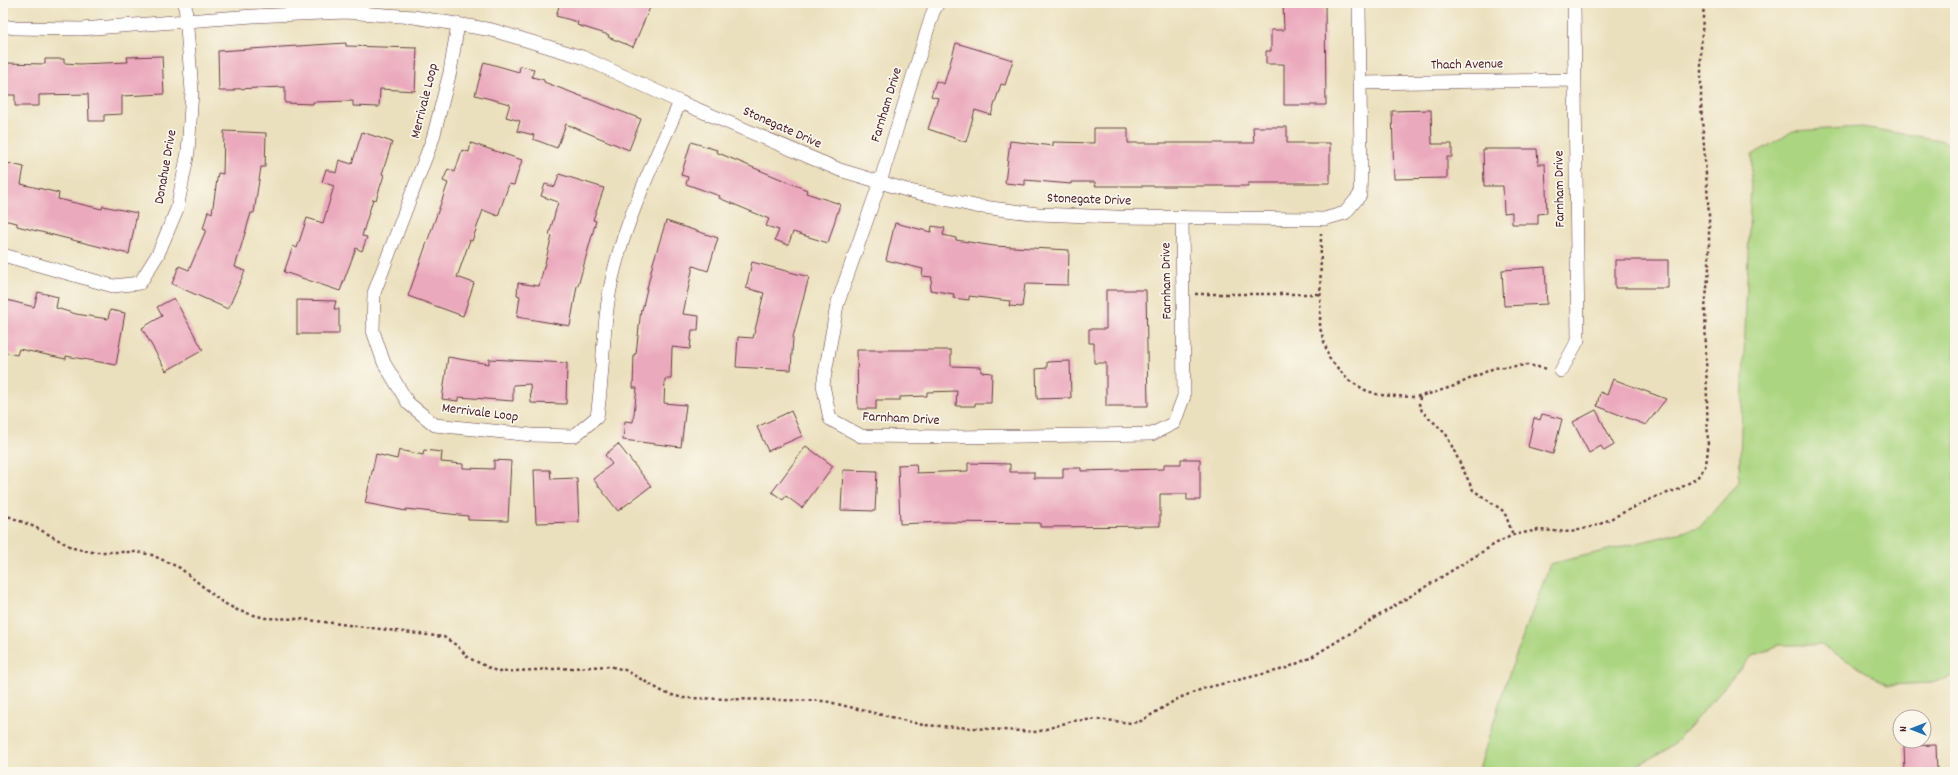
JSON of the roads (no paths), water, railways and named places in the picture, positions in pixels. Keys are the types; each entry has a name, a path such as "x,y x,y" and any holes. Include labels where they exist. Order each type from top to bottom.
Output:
{"street":[{"name":"Donahue Drive","path":"3,255 113,286 140,283 158,254 177,209 188,152 192,91 185,3"},
{"name":"Farnham Drive","path":"938,3 933,12 880,182 837,305 823,385 830,419 861,436 955,437 1152,434 1174,423 1184,396 1182,216"},
{"name":"Stonegate Drive","path":"3,26 15,28 81,29 186,21 345,12 414,17 492,30 582,57 680,102 840,170 880,182 975,206 1038,214 1116,217 1182,216 1321,219 1345,213 1360,195 1359,3"},
{"name":"Farnham Drive","path":"1561,372 1578,340 1574,3"},
{"name":"Merrivale Loop","path":"458,24 450,72 434,138 374,293 373,331 384,363 408,403 435,425 531,435 574,436 597,417 602,384 605,328 613,275 635,207 680,102"},
{"name":"Thach Avenue","path":"1359,83 1575,80"}]}
